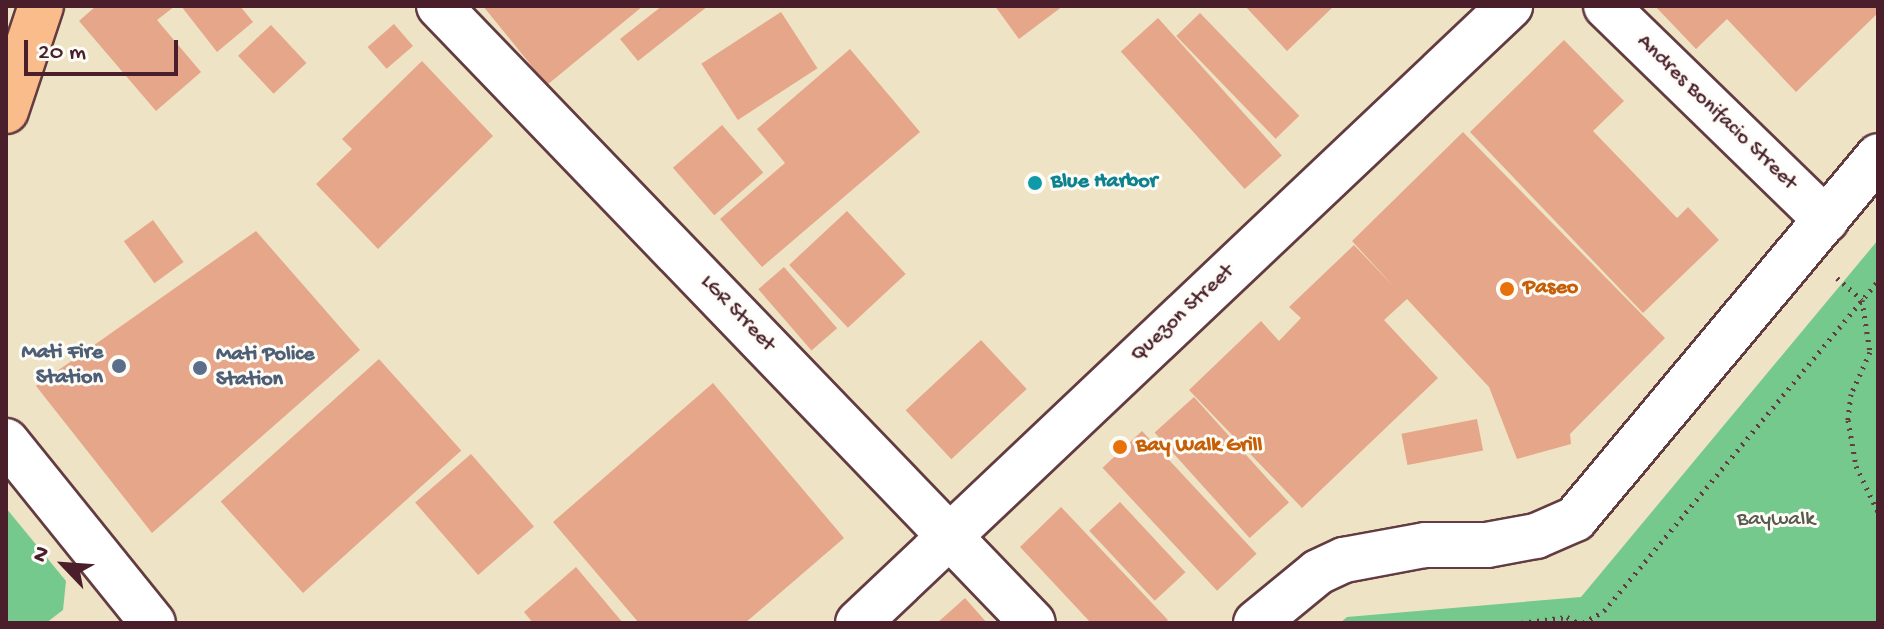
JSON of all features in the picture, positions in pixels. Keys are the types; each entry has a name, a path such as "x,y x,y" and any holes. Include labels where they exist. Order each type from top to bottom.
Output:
{"main road":[{"path":"6,111 41,6"}],"street":[{"name":"LGR Street","path":"439,6 1033,623"},
{"name":"Quezon Street","path":"858,623 1510,6"},
{"name":"Andres Bonifacio Street","path":"1606,6 1826,220"},
{"path":"1256,623 1318,572 1344,560 1425,545 1487,545 1536,536 1575,519 1878,156"},
{"path":"6,441 133,616"}],"path":[{"path":"1521,623 1567,617 1580,623 1604,611 1878,281"},
{"path":"1862,300 1870,352 1851,394 1848,420 1856,466 1878,512"}],"green space":[{"name":"Baywalk","path":"1878,240 1878,623 1340,623 1347,617 1581,597"},
{"path":"6,508 66,581 63,610 46,623 6,623"}],"building":[{"path":"96,6 175,6 157,20 201,72 156,111 79,21"},
{"path":"181,6 240,6 253,22 217,52"},
{"path":"483,6 643,6 547,85"},
{"path":"662,6 708,6 638,61 620,39"},
{"path":"995,6 1063,6 1019,39"},
{"path":"1245,6 1334,6 1287,51"},
{"path":"1655,6 1878,6 1878,13 1796,92 1727,19 1696,49"},
{"path":"781,12 817,68 738,120 701,64"},
{"path":"1200,13 1299,116 1276,139 1176,36"},
{"path":"1158,18 1282,155 1245,189 1121,51"},
{"path":"394,24 413,46 387,69 368,47"},
{"path":"271,25 306,63 274,94 238,56"},
{"path":"1564,40 1624,101 1593,131 1677,218 1688,207 1719,240 1643,313 1470,132"},
{"path":"850,49 920,132 762,267 720,219 785,163 757,129"},
{"path":"422,61 493,136 378,249 316,184 352,149 342,139"},
{"path":"722,125 763,173 714,215 673,168"},
{"path":"1463,132 1665,338 1570,434 1571,444 1517,459 1489,387 1407,299 1384,320 1438,378 1302,508 1189,390 1261,321 1279,341 1301,318 1289,307 1354,245 1396,289 1352,241"},
{"path":"847,211 906,274 848,328 789,265"},
{"path":"153,220 184,262 154,283 124,241"},
{"name":"Mati Police Station","path":"256,231 360,350 152,533 36,386"},
{"path":"784,267 837,328 811,350 758,289"},
{"path":"981,340 1027,389 951,459 906,410"},
{"path":"379,359 461,450 303,593 221,502"},
{"path":"713,383 844,538 745,623 639,623 553,522"},
{"path":"1194,397 1289,503 1250,538 1155,432"},
{"path":"1477,419 1483,450 1408,465 1401,434"},
{"path":"1142,431 1257,554 1217,591 1103,468"},
{"path":"471,454 534,526 478,575 415,503"},
{"path":"1120,502 1185,572 1155,601 1089,531"},
{"path":"1061,507 1168,620 1164,623 1091,623 1020,547"},
{"path":"576,567 623,623 533,623 524,612"},
{"path":"965,598 987,623 937,623"}],"place":[{"name":"Blue Harbor","path":"1035,183"},
{"name":"Paseo","path":"1507,289"},
{"name":"Mati Fire Station","path":"119,366"},
{"name":"Mati Police Station","path":"200,368"},
{"name":"Bay Walk Grill","path":"1120,447"}]}
